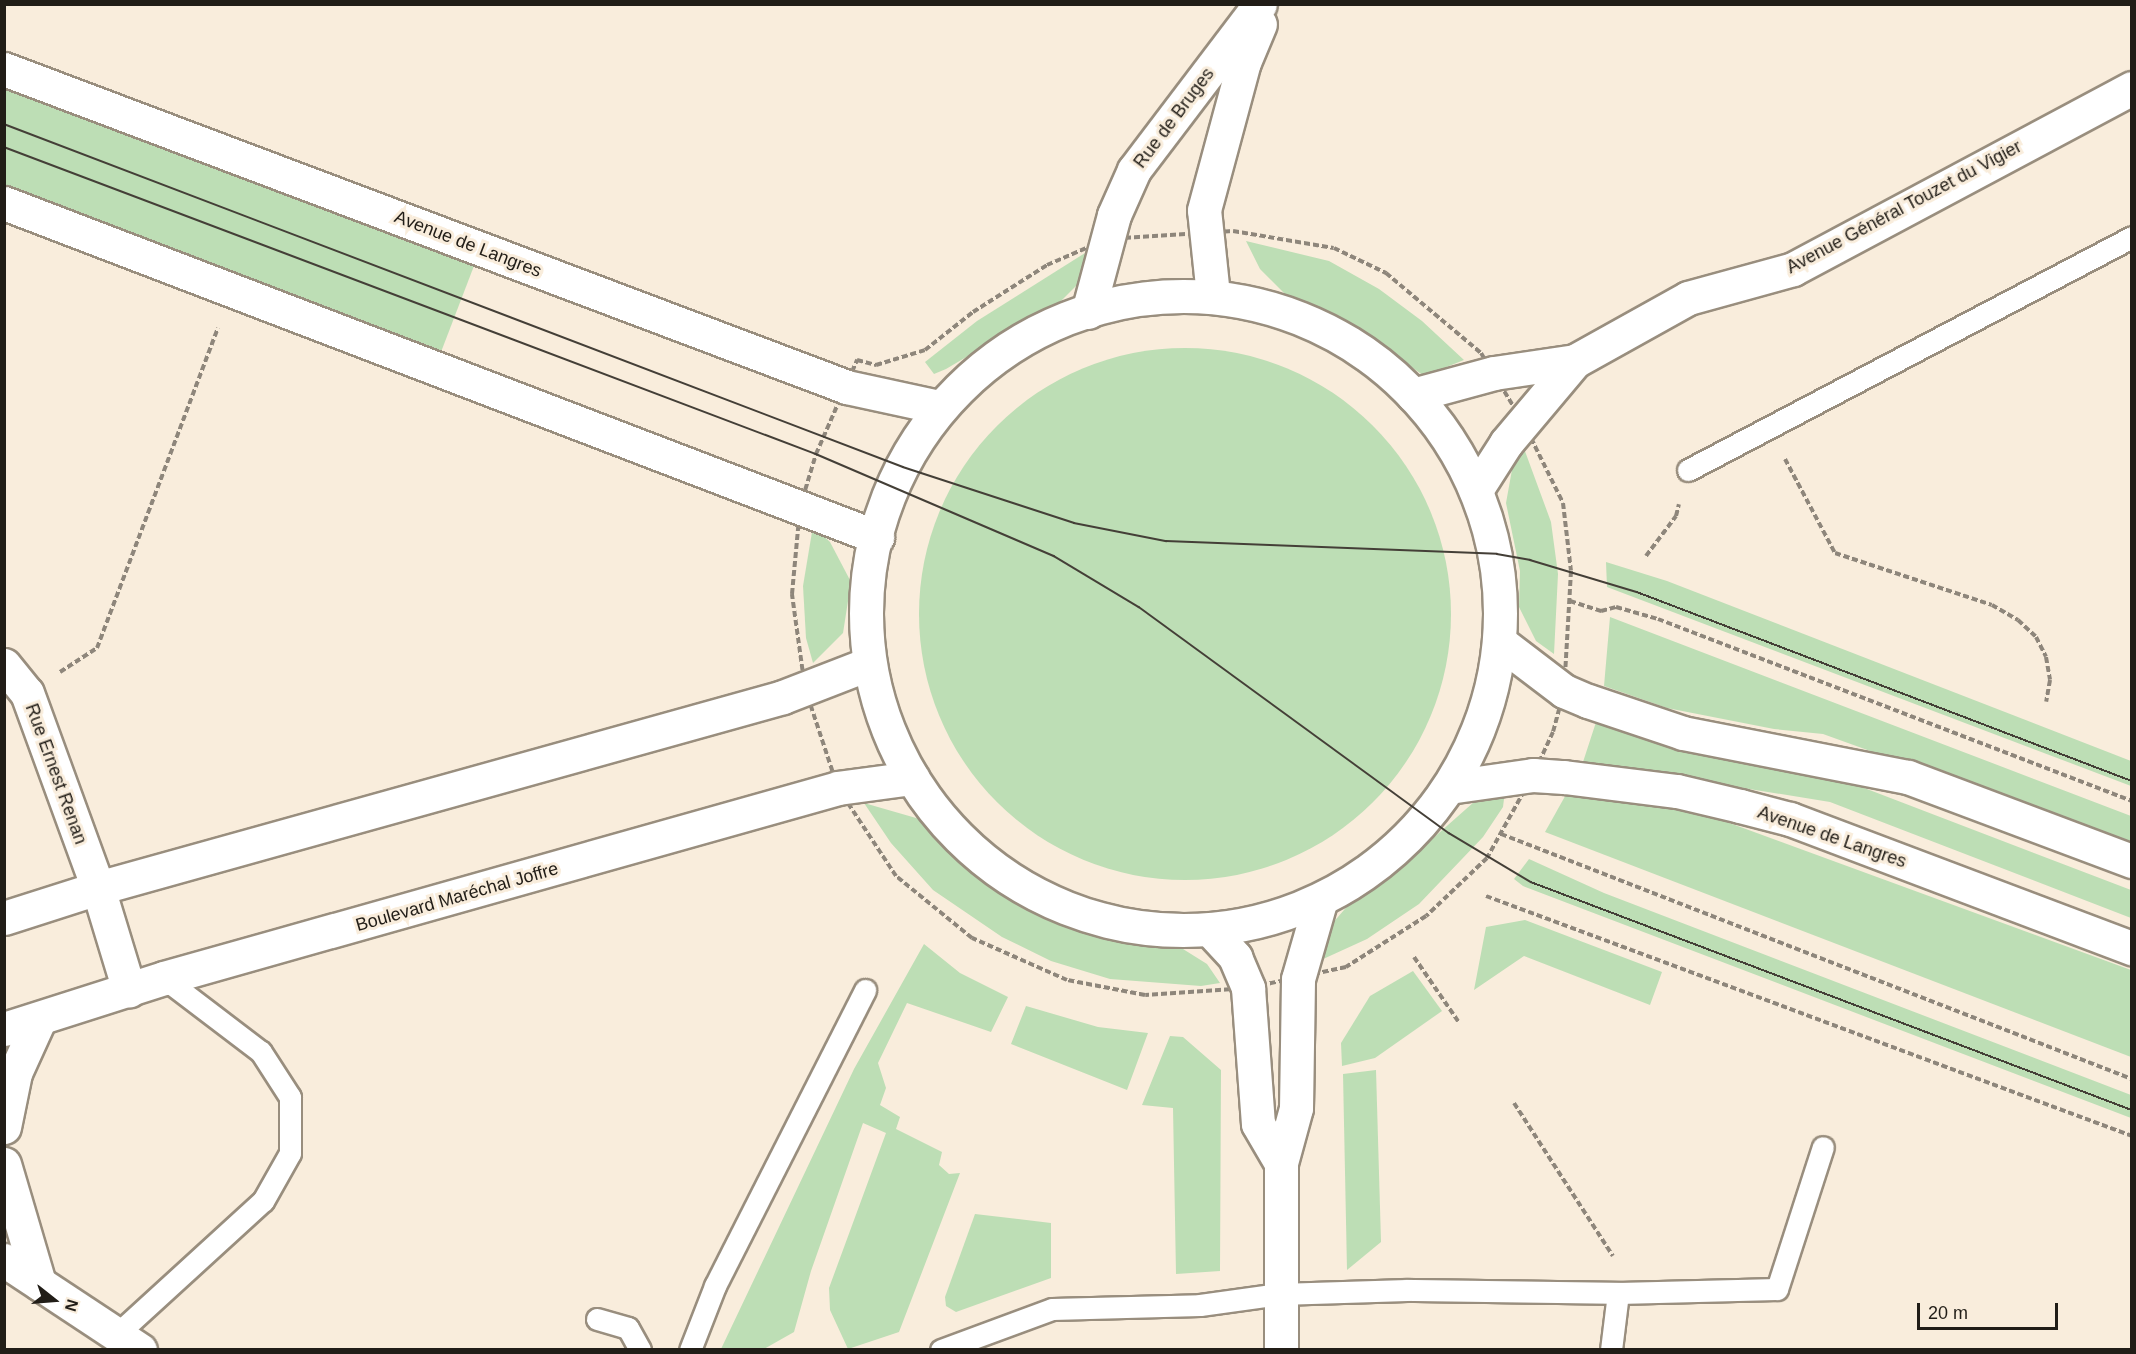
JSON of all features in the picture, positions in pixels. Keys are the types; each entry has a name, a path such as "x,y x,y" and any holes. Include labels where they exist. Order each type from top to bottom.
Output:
{"main road":[{"name":"Rue de Bruges","path":"1088,312 1107,239 1134,170 1260,4"},
{"name":"Rue de Bruges","path":"1213,295 1204,210 1240,73 1269,4"},
{"name":"Avenue de Langres","path":"4,69 847,387 935,406"},
{"name":"Avenue Général Touzet du Vigier","path":"1476,490 1523,422 1575,361 1688,298 1793,269 2132,88"},
{"path":"4,203 877,537"},
{"path":"1213,295 1286,315 1365,352 1413,395 1442,430 1476,490 1497,554 1501,643 1479,728 1449,787 1387,858 1342,891 1267,921 1213,933 1132,925 1046,899 987,864 936,813 912,778 868,664 866,603 877,537 903,466 935,406 994,354 1057,319 1139,301 1213,295"},
{"name":"Avenue Général Touzet du Vigier","path":"1413,395 1494,373 1575,361"},
{"path":"1501,643 1564,691 1683,733 1908,777 2132,861"},
{"path":"4,918 98,888 805,688 868,664"},
{"name":"Rue Ernest Renan","path":"4,665 98,888 129,990"},
{"name":"Avenue de Langres","path":"1449,787 1533,776 1677,791 1790,819 2132,948"},
{"name":"Boulevard Maréchal Joffre","path":"4,1029 164,978 838,788 912,778"},
{"path":"1281,1350 1281,1163 1296,1108 1299,979 1321,899"},
{"path":"1213,933 1235,957 1248,988 1258,1124 1281,1163"},
{"path":"4,1127 15,1073 40,1018"},
{"path":"4,1164 39,1283"},
{"path":"4,1260 39,1283 120,1345"}],"lane":[{"path":"1688,470 2132,237"},
{"path":"120,1345 263,1201 290,1153 290,1097 261,1052 164,978"},
{"path":"690,1350 715,1286 865,990"},
{"path":"941,1350 1052,1309 1200,1305 1280,1294 1407,1290 1618,1293 1777,1289 1823,1147"},
{"path":"1611,1350 1618,1293"},
{"path":"597,1318 628,1328 640,1350"}],"path":[{"path":"1233,231 1334,248 1376,268 1481,353 1523,422 1563,503 1571,571 1564,691 1553,732 1533,776 1487,858 1426,916 1346,967 1299,979 1248,988 1145,995 1067,980 972,938 896,876 838,788 805,688 792,594 800,507 816,454 857,360 876,365 925,350 974,312 1047,265 1107,239 1206,233 1233,231"},
{"path":"16,697 97,648 231,288"},
{"path":"1768,428 1835,553 1992,605 2018,620 2036,637 2046,657 2050,680 2046,702"},
{"path":"1646,556 1676,516"},
{"path":"1569,601 1601,610 1616,607 1658,619 2132,801"},
{"path":"1501,834 2132,1079"},
{"path":"1486,896 2132,1136"},
{"path":"1414,957 1458,1021"},
{"path":"1514,1103 1621,1268 1618,1293"}],"green space":[{"path":"4,84 475,265 438,359 4,192"},
{"path":"1246,241 1329,261 1379,289 1422,321 1464,360 1424,376 1359,329 1292,301 1260,269"},
{"path":"1085,253 1078,284 1061,301 946,369 934,374 925,362 977,321"},
{"path":"1185,348 1237,353 1287,368 1333,393 1373,426 1406,466 1431,512 1446,562 1451,614 1446,666 1431,716 1406,762 1373,802 1333,835 1287,860 1237,875 1185,880 1133,875 1083,860 1037,835 997,802 964,762 939,716 924,666 919,614 924,562 939,512 964,466 997,426 1037,393 1083,368 1133,353"},
{"path":"1522,443 1551,522 1558,574 1554,654 1536,641 1519,607 1520,571 1506,503 1515,453"},
{"path":"813,526 830,542 851,582 843,633 813,663 806,638 803,586"},
{"path":"1606,562 1667,581 2131,761 2131,786 1607,587"},
{"path":"1610,617 2131,816 2131,845 1823,734 1774,729 1667,708 1604,686"},
{"path":"1598,716 1799,763 2131,890 2131,918 1830,802 1583,762"},
{"path":"1505,791 1503,807 1483,837 1419,904 1367,939 1321,960 1325,932 1350,903 1405,863 1474,802"},
{"path":"1568,791 1705,814 2131,970 2131,1057 1545,832"},
{"path":"864,803 923,820 978,874 1073,923 1183,949 1207,964 1220,983 1201,986 1110,979 1051,961 1002,937 933,890 891,843"},
{"path":"1529,859 1604,893 2131,1095 2131,1118 1523,886 1514,879"},
{"path":"1525,920 1662,972 1650,1005 1524,956 1474,990 1486,927"},
{"path":"924,944 960,973 1008,997 991,1032 907,1003 878,1063 886,1088 880,1105 900,1117 896,1129 942,1152 939,1165 949,1174 960,1173 899,1332 848,1349 830,1310 829,1288 886,1133 863,1123 811,1271 794,1332 764,1349 721,1349 854,1069"},
{"path":"1413,971 1442,1011 1375,1058 1342,1066 1341,1043 1370,996"},
{"path":"1026,1006 1098,1027 1148,1033 1127,1090 1011,1044"},
{"path":"1170,1036 1183,1037 1221,1070 1220,1271 1176,1274 1173,1108 1142,1105"},
{"path":"1376,1070 1381,1242 1347,1270 1343,1074"},
{"path":"975,1214 1051,1223 1051,1278 956,1312 946,1306 945,1297"}],"tram line":[{"path":"4,124 903,467 1074,523 1166,541 1497,554 1530,560 1637,592 2132,781"},
{"path":"4,147 816,454 1054,556 1139,607 1449,833 1531,882 2132,1110"}]}
